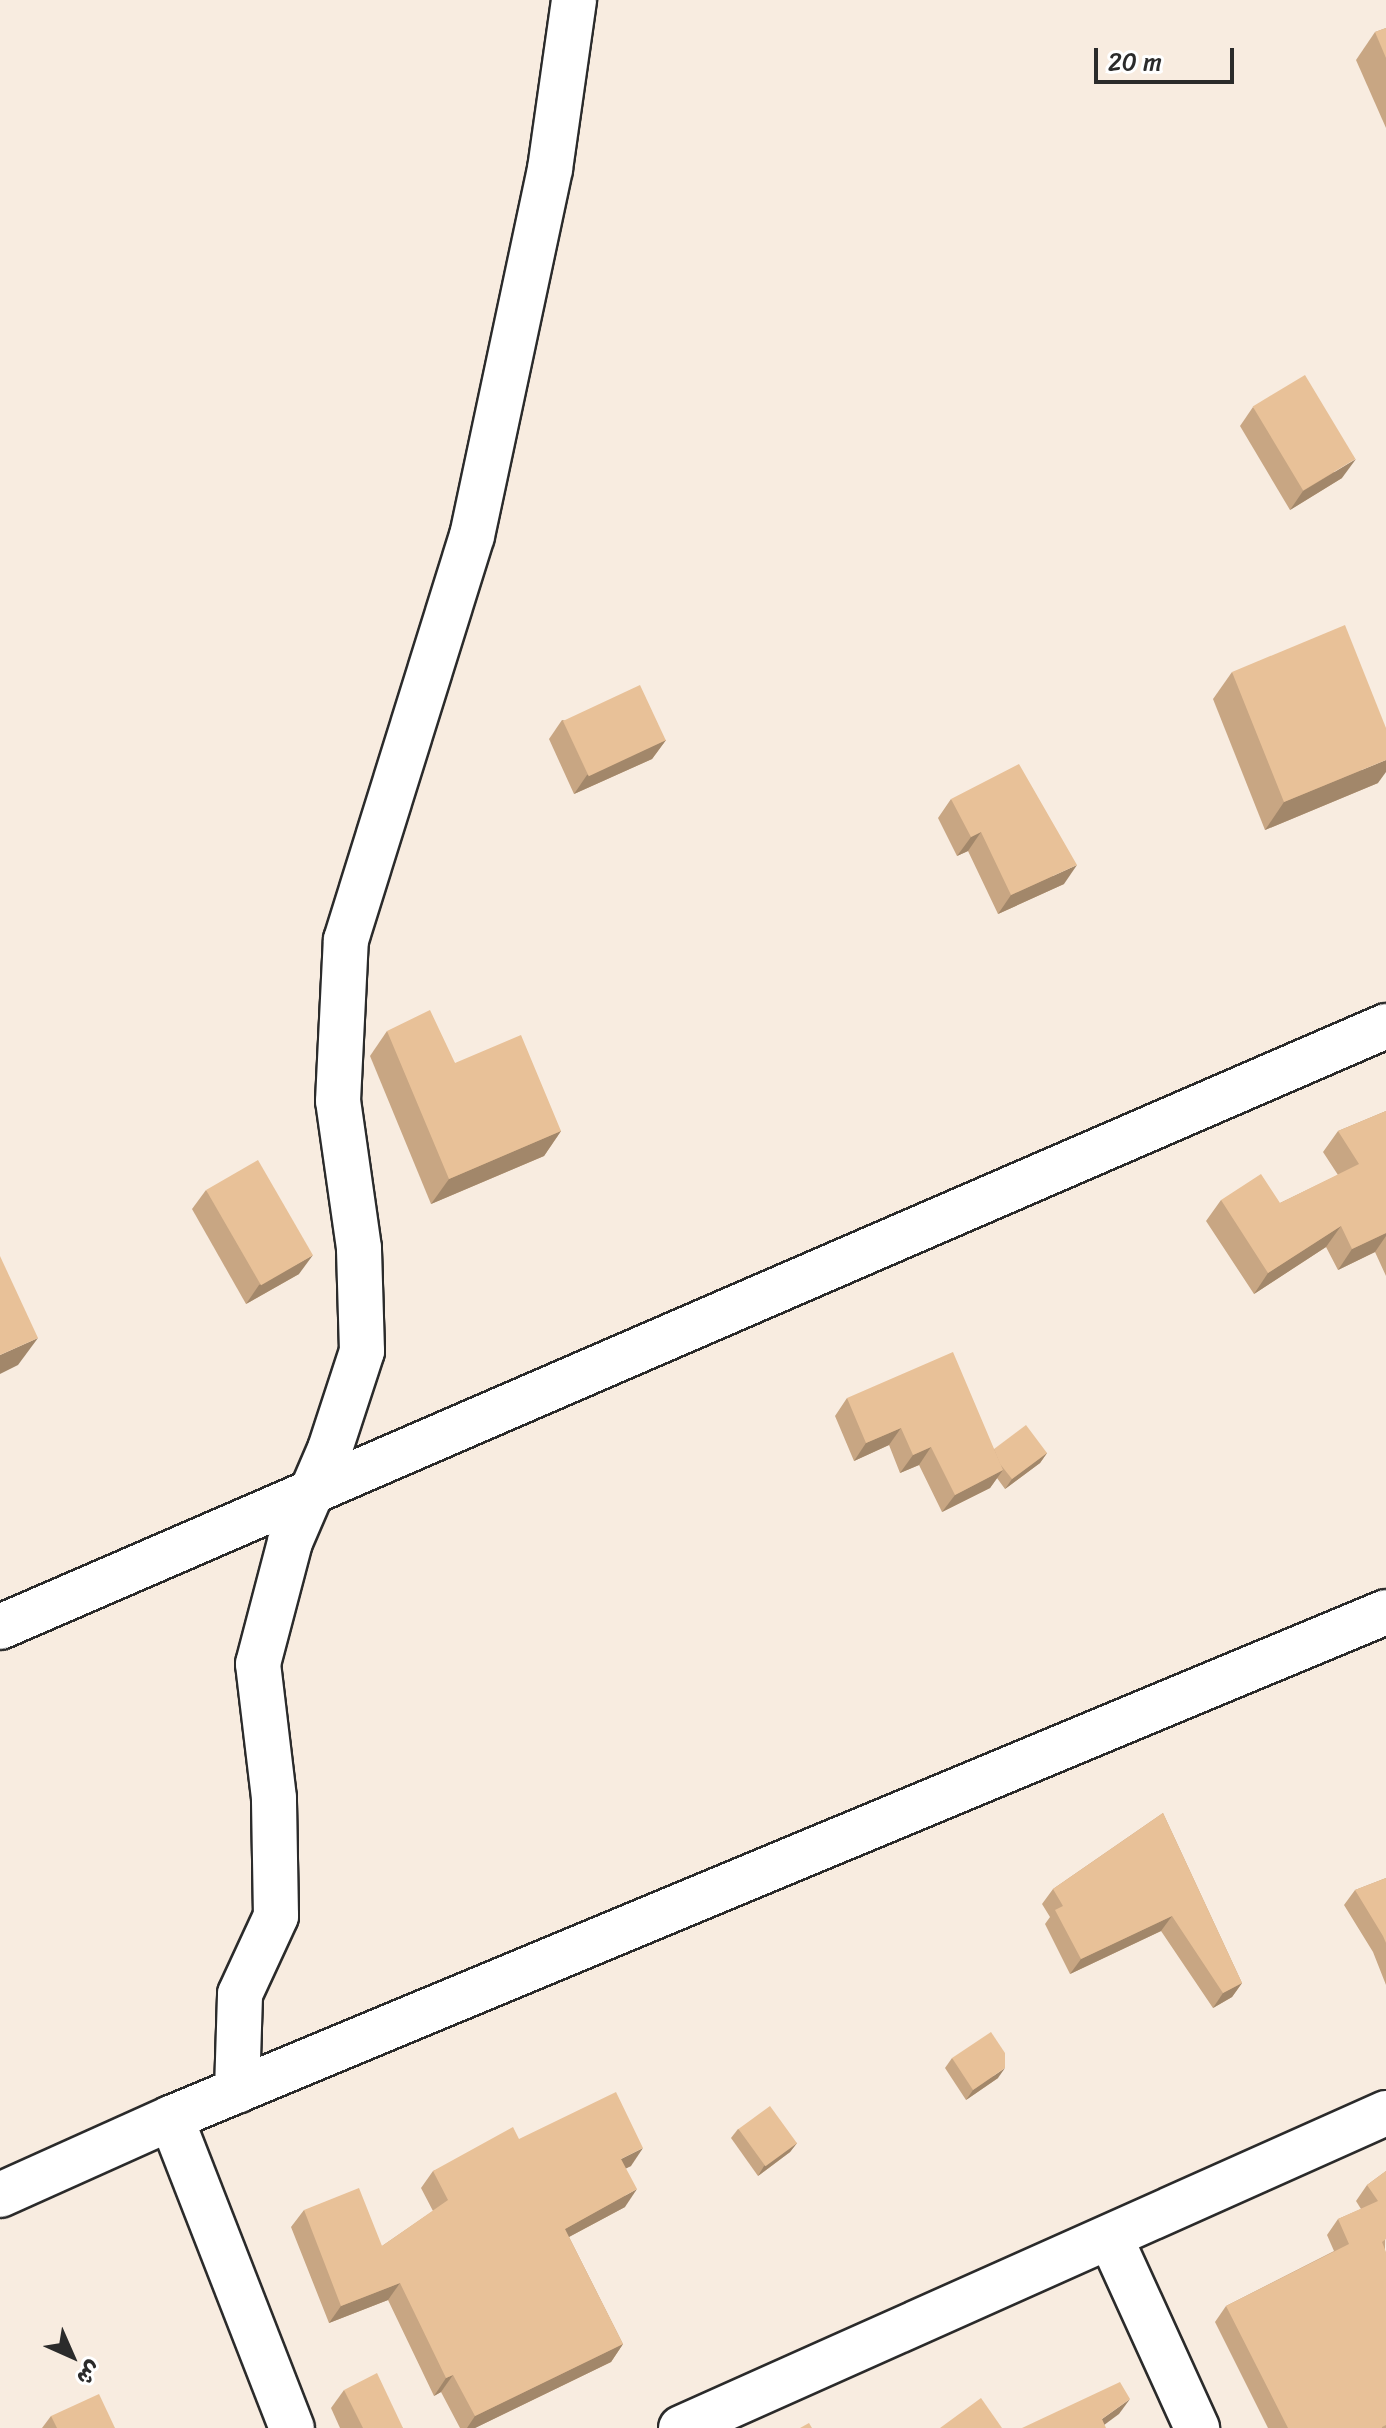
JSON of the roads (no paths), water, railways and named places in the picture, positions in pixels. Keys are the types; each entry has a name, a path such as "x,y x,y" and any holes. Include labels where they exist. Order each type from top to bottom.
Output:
{"street":[{"path":"237,2091 240,1994 276,1916 274,1798 258,1664 290,1542 312,1492 362,1351 359,1248 338,1101 346,940 472,536 550,169 574,0"},
{"path":"0,1627 1386,1026"},
{"path":"0,2195 171,2118 1386,1612"},
{"path":"681,2428 1111,2239 1386,2113"},
{"path":"171,2118 292,2428"},
{"path":"1111,2239 1197,2428"}]}
